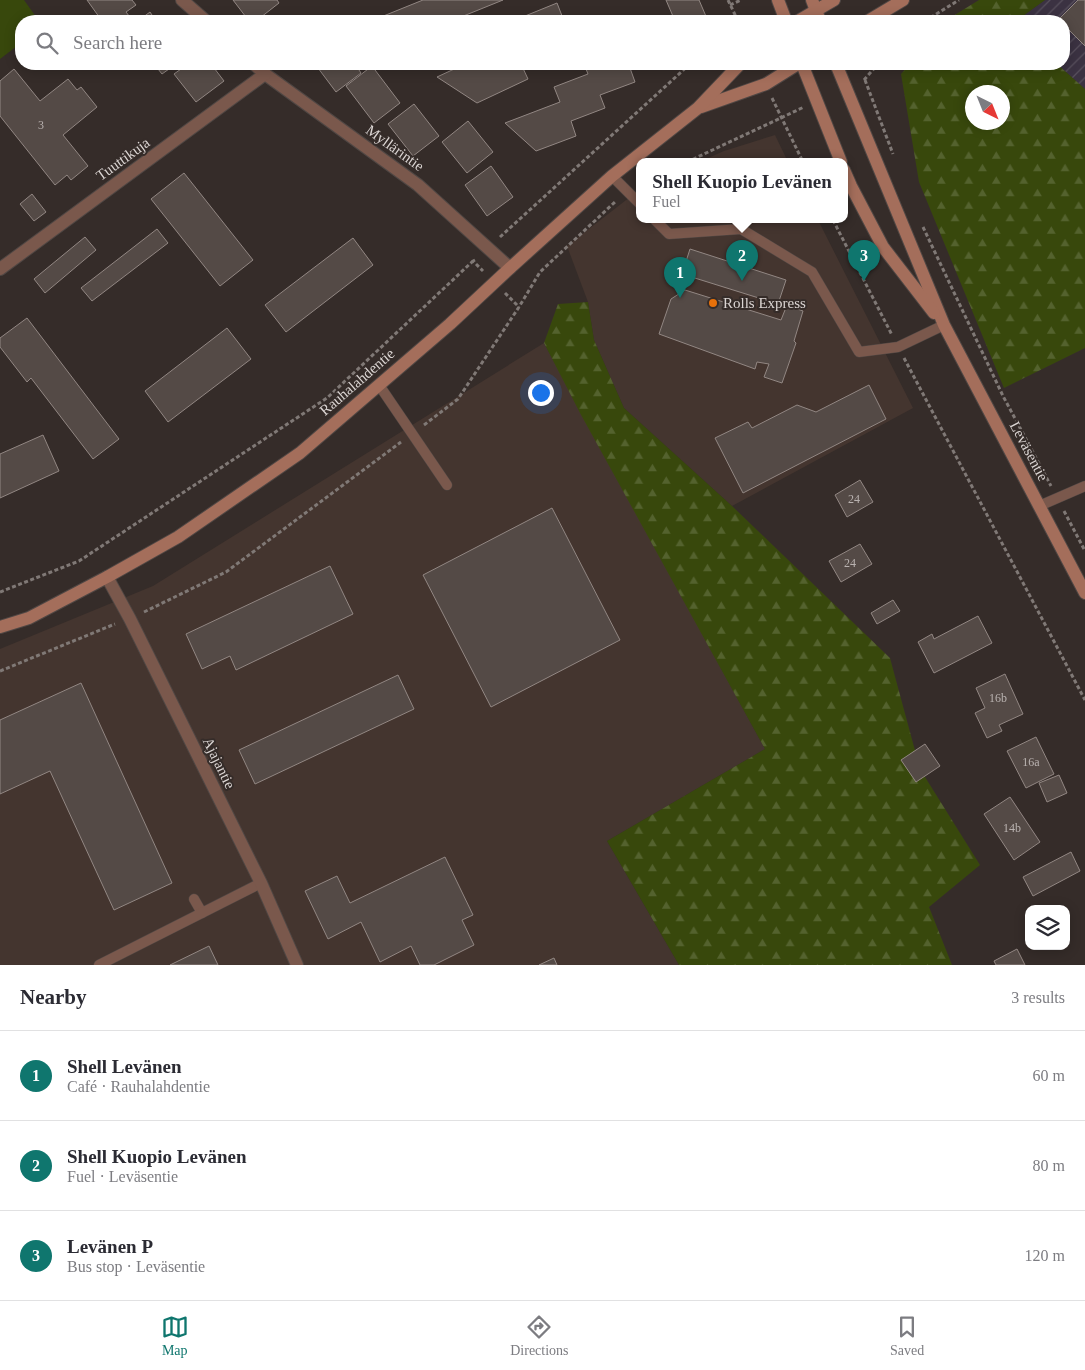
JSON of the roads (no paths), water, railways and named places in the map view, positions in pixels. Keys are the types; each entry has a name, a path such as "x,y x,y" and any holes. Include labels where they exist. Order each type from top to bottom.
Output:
{"main road":[{"path":"778,0 784,15"},
{"path":"816,10 834,0"},
{"path":"878,15 904,0"},
{"name":"Rauhalahdentie","path":"0,627 29,618 107,577 178,536 300,453 450,324 612,176 698,108 734,70"},
{"name":"Rauhalahdentie","path":"698,108 766,84 788,70"},
{"path":"804,70 839,158"},
{"name":"Leväsentie","path":"838,70 944,324 1085,593"},
{"name":"Leväsentie","path":"848,179 883,247 944,324"}],"street":[{"path":"182,0 199,15"},
{"name":"Myllärintie","path":"261,70 418,185 510,268"},
{"name":"Tuuttikuja","path":"0,269 265,74"},
{"name":"Ajajantie","path":"107,577 130,619 261,884 297,965"}],"lane":[{"path":"612,176 636,200"},
{"path":"658,223 670,234 741,229 812,272 859,352 898,347 944,324"},
{"path":"379,385 447,485"},
{"path":"1039,506 1085,486"},
{"path":"99,965 261,884"},
{"path":"194,899 202,913"}],"place":[{"name":"Shell Kuopio Levänen","path":"742,281"},
{"name":"Levänen P","path":"864,281"},
{"name":"Shell Levänen","path":"680,298"},
{"name":"Rolls Express","path":"713,303"}]}
